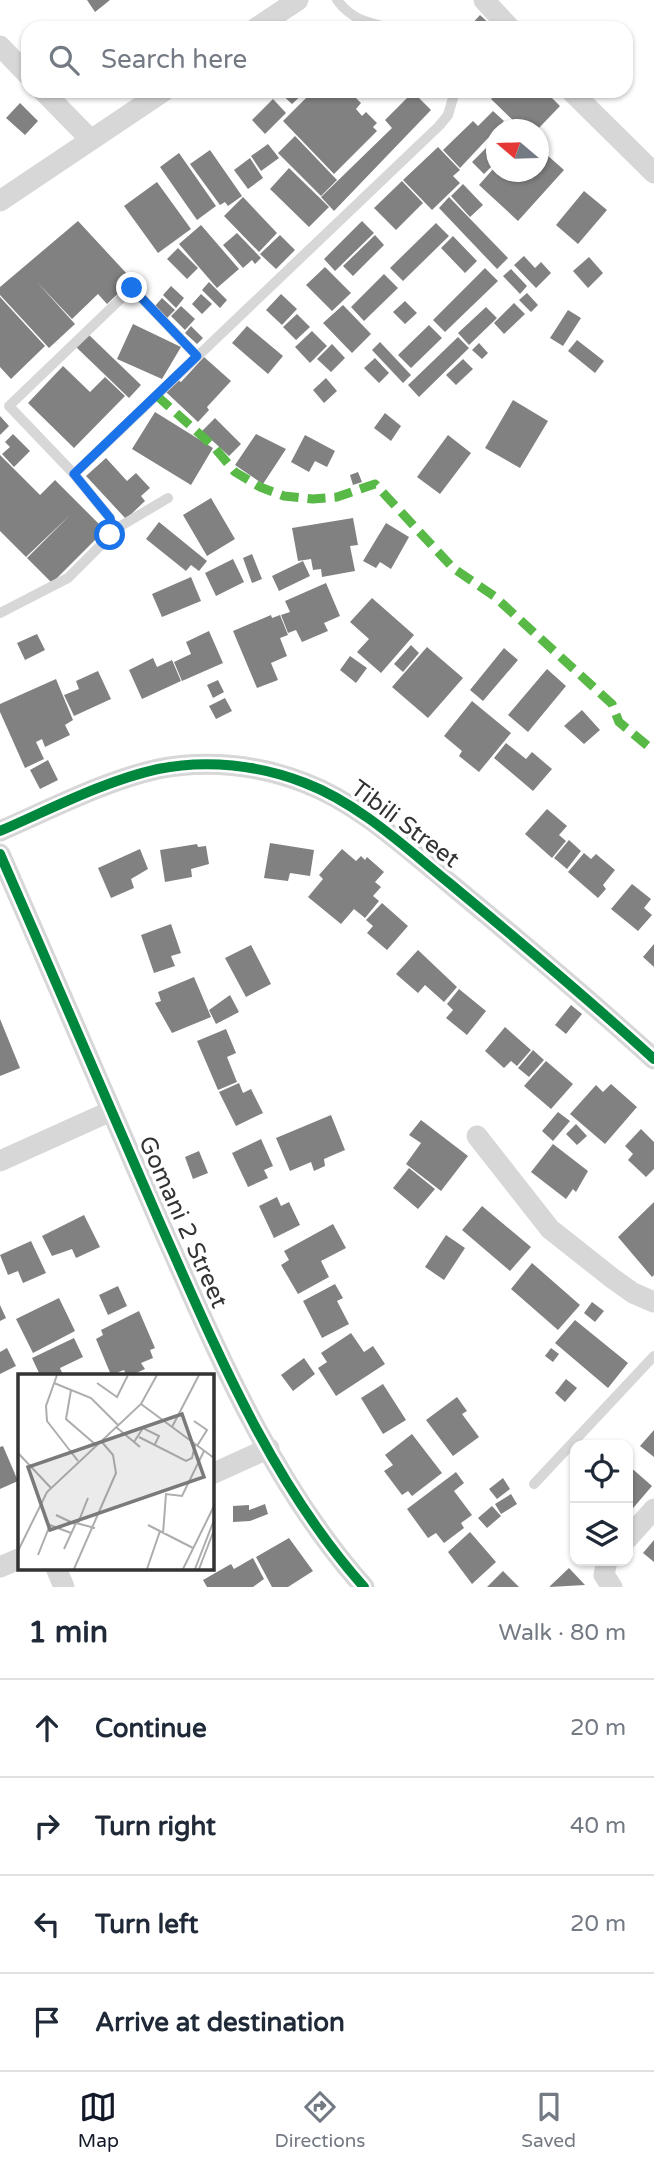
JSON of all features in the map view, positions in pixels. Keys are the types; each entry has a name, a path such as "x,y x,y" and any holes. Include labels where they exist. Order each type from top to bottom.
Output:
{"street":[{"path":"266,21 298,0"},
{"path":"484,0 504,21"},
{"path":"0,46 21,68"},
{"path":"50,98 91,141"},
{"path":"0,201 154,98"},
{"path":"578,98 654,173"},
{"name":"Tibili Street","path":"0,831 104,786 159,769 227,766 270,771 306,783 331,796 396,839 565,978 654,1059"},
{"name":"Gomani 2 Street","path":"0,854 190,1290 269,1448 321,1535 364,1587"},
{"path":"0,908 18,895"},
{"path":"0,1161 111,1111"},
{"path":"477,1136 550,1229 633,1293 654,1302"},
{"path":"214,1473 269,1448"},
{"path":"633,1533 654,1510"},
{"path":"0,1567 18,1559"},
{"path":"606,1566 604,1575 612,1587"},
{"path":"57,1570 64,1587"}],"lane":[{"path":"337,0 346,13 360,21"},
{"path":"74,474 439,126 448,115 453,98"},
{"path":"110,535 110,518 74,474 9,406 132,288 197,356"},
{"path":"0,613 68,579 110,535 169,498"},
{"path":"534,1484 654,1356"}],"building":[{"path":"87,0 110,0 95,12"},
{"path":"480,15 486,21 475,21"},
{"path":"286,98 298,98 292,104"},
{"path":"306,98 356,98 361,103 356,109 362,116 366,112 377,123 373,127 377,131 334,174 283,121"},
{"path":"407,98 419,98 431,110 334,211 321,197 392,128 385,120"},
{"path":"492,98 552,98 560,106 548,119 512,119"},
{"path":"273,99 286,113 265,134 252,120"},
{"path":"20,103 38,121 25,135 6,118"},
{"path":"493,111 502,119 486,119 486,140 460,168 443,150 473,121 478,126"},
{"path":"295,136 337,180 321,196 278,153"},
{"path":"268,144 279,158 261,171 251,156"},
{"path":"438,147 460,170 453,176 460,183 432,210 403,180"},
{"path":"486,148 484,174 472,162"},
{"path":"210,150 242,196 228,206 225,202 220,205 190,164"},
{"path":"179,153 216,206 197,220 160,167"},
{"path":"549,157 564,170 518,221 479,185 486,177 486,182 549,182"},
{"path":"250,158 263,178 248,189 234,170"},
{"path":"289,168 329,207 309,227 270,189"},
{"path":"402,181 423,203 396,230 374,208"},
{"path":"157,182 191,229 158,253 124,206"},
{"path":"463,184 483,205 470,217 451,196"},
{"path":"584,191 607,210 578,244 556,225"},
{"path":"243,197 277,233 259,252 224,216"},
{"path":"449,197 508,258 497,269 439,208"},
{"path":"78,221 128,275 126,286 107,304 98,294 72,319 36,281 75,324 49,348 0,295 0,287"},
{"path":"362,221 374,233 335,271 324,259"},
{"path":"436,223 449,236 403,281 390,268"},
{"path":"201,225 239,269 217,288 179,244"},
{"path":"237,233 261,258 255,264 252,260 243,268 223,245"},
{"path":"280,235 295,250 276,269 260,254"},
{"path":"375,235 384,245 353,276 343,266"},
{"path":"453,236 477,261 465,273 441,248"},
{"path":"178,248 198,268 187,279 167,259"},
{"path":"524,256 535,268 541,262 551,273 536,288 514,265"},
{"path":"589,257 603,273 588,288 573,271"},
{"path":"325,267 351,293 332,311 306,285"},
{"path":"485,268 498,281 445,332 433,320"},
{"path":"511,269 527,286 520,294 503,276"},
{"path":"384,274 398,288 364,321 351,307"},
{"path":"209,282 227,300 220,308 202,290"},
{"path":"171,286 184,298 176,308 163,295"},
{"path":"527,293 538,305 531,312 519,300"},
{"path":"201,294 212,304 202,314 192,304"},
{"path":"281,294 297,309 282,325 266,310"},
{"path":"0,297 45,346 11,379 0,367"},
{"path":"162,298 175,310 167,318 155,306"},
{"path":"405,301 417,313 405,324 393,312"},
{"path":"514,303 525,314 504,334 494,323"},
{"path":"343,305 371,334 352,353 323,323"},
{"path":"181,306 195,319 185,330 171,316"},
{"path":"486,307 497,318 469,345 458,333"},
{"path":"568,310 581,318 563,346 550,338"},
{"path":"297,314 310,327 296,340 283,327"},
{"path":"133,324 181,347 162,379 117,359"},
{"path":"429,325 442,338 411,368 398,355"},
{"path":"191,326 203,338 197,344 185,333"},
{"path":"247,326 283,356 268,374 232,343"},
{"path":"312,331 327,346 310,363 295,347"},
{"path":"89,335 141,385 129,398 76,347"},
{"path":"458,337 469,348 419,397 408,385"},
{"path":"577,340 604,361 595,373 568,351"},
{"path":"380,342 411,375 403,383 372,350"},
{"path":"479,343 488,353 482,359 472,350"},
{"path":"332,344 345,358 331,372 317,359"},
{"path":"204,357 231,381 207,407 209,410 198,422 166,392 178,380 181,382"},
{"path":"375,358 389,373 379,383 364,368"},
{"path":"463,359 473,369 456,385 446,375"},
{"path":"63,366 90,392 105,377 125,396 74,448 28,403"},
{"path":"326,378 337,391 324,403 313,390"},
{"path":"513,400 548,421 520,468 485,448"},
{"path":"155,412 213,448 191,485 132,449"},
{"path":"385,413 401,426 391,441 374,428"},
{"path":"0,416 9,426 0,435"},
{"path":"215,418 241,444 229,456 202,431"},
{"path":"13,434 30,451 14,467 2,454 10,447 5,442"},
{"path":"256,434 286,449 263,484 235,465"},
{"path":"305,435 335,451 327,467 315,461 309,472 291,462"},
{"path":"448,435 471,453 440,494 417,477"},
{"path":"0,455 40,495 55,480 105,530 52,583 27,558 70,515 26,557 0,531"},
{"path":"106,458 127,481 136,473 150,488 141,496 145,501 126,519 86,476"},
{"path":"358,472 362,482 353,485 350,475"},
{"path":"211,498 235,539 207,556 183,515"},
{"path":"353,518 358,545 350,546 355,571 322,577 321,569 313,570 311,559 298,561 292,528"},
{"path":"159,522 207,561 199,571 191,565 186,571 146,539"},
{"path":"386,523 409,537 391,569 380,562 376,568 363,561"},
{"path":"252,554 262,579 252,583 243,558"},
{"path":"233,559 244,582 216,596 205,573"},
{"path":"303,561 310,576 279,591 272,576"},
{"path":"191,577 201,601 162,617 152,594"},
{"path":"326,583 340,616 324,623 328,631 302,642 296,630 288,633 281,615 290,612 285,601"},
{"path":"372,598 414,635 381,673 357,652 369,639 350,622"},
{"path":"271,615 272,618 280,615 288,635 280,638 287,656 271,663 278,680 257,688 233,631"},
{"path":"209,631 223,663 182,681 174,662 191,654 186,642"},
{"path":"37,634 45,650 25,660 17,643"},
{"path":"411,645 419,653 403,672 394,664"},
{"path":"427,647 463,678 428,718 392,687"},
{"path":"504,648 518,660 483,701 470,690"},
{"path":"350,656 367,668 356,683 340,670"},
{"path":"153,658 157,667 172,660 181,681 142,699 129,670"},
{"path":"547,669 566,686 528,732 508,715"},
{"path":"98,671 111,699 74,716 64,695 79,689 76,681"},
{"path":"56,679 73,720 65,725 70,735 45,747 42,739 36,742 44,759 25,768 0,712 0,704"},
{"path":"218,680 224,692 213,698 207,685"},
{"path":"225,698 232,711 216,719 209,706"},
{"path":"472,701 511,733 479,772 459,756 462,751 444,736"},
{"path":"582,710 600,730 584,744 564,726"},
{"path":"506,743 526,759 532,752 552,769 533,791 494,758"},
{"path":"48,760 58,780 40,789 30,770"},
{"path":"547,809 567,826 559,835 566,841 552,858 525,834"},
{"path":"569,840 581,851 567,869 554,858"},
{"path":"270,843 314,850 310,876 290,873 288,881 264,878"},
{"path":"197,844 198,847 206,846 209,864 191,869 192,877 165,882 160,850"},
{"path":"140,849 148,869 131,879 134,888 111,898 98,868"},
{"path":"342,849 356,861 361,856 365,860 367,857 384,872 375,882 381,887 373,896 379,901 365,918 354,909 341,924 308,897 323,879 319,875"},
{"path":"584,853 591,859 596,854 615,870 603,885 606,889 598,898 568,872"},
{"path":"632,884 651,899 644,908 652,915 638,931 611,909"},
{"path":"382,903 408,926 387,950 367,933 373,926 366,920"},
{"path":"171,924 181,953 171,956 175,966 154,973 141,935"},
{"path":"654,944 654,967 643,957"},
{"path":"251,945 271,984 246,997 225,958"},
{"path":"418,950 457,987 444,1002 425,985 418,993 396,974"},
{"path":"194,977 211,1017 172,1033 155,1003 161,1001 158,992"},
{"path":"459,989 486,1011 467,1035 446,1018 453,1010 447,1004"},
{"path":"230,995 239,1012 216,1024 209,1010"},
{"path":"571,1005 582,1014 566,1034 555,1025"},
{"path":"0,1019 20,1068 0,1076"},
{"path":"505,1027 531,1050 517,1066 511,1061 504,1068 485,1051"},
{"path":"226,1029 236,1053 227,1057 237,1082 218,1090 197,1041"},
{"path":"533,1050 544,1060 529,1077 518,1068"},
{"path":"546,1061 573,1084 551,1109 524,1086"},
{"path":"239,1083 243,1093 251,1089 263,1113 236,1126 219,1092"},
{"path":"611,1084 637,1107 605,1144 570,1114 596,1085 603,1092"},
{"path":"558,1112 570,1121 553,1141 542,1131"},
{"path":"331,1115 345,1150 324,1159 325,1166 314,1171 311,1162 290,1171 276,1138"},
{"path":"421,1120 468,1156 441,1191 406,1164 421,1143 409,1135"},
{"path":"576,1124 587,1136 577,1145 566,1134"},
{"path":"641,1129 654,1142 654,1169 646,1177 628,1160 633,1154 625,1146"},
{"path":"261,1139 273,1166 264,1170 268,1178 248,1187 232,1153"},
{"path":"553,1144 588,1171 576,1192 573,1189 566,1199 531,1172"},
{"path":"199,1151 208,1173 193,1179 185,1157"},
{"path":"409,1168 435,1189 418,1209 393,1188"},
{"path":"277,1197 281,1206 289,1202 300,1225 274,1238 259,1206"},
{"path":"654,1202 654,1275 652,1277 618,1237"},
{"path":"482,1206 531,1247 510,1271 462,1230"},
{"path":"84,1215 100,1247 76,1258 72,1249 52,1256 42,1236"},
{"path":"333,1224 346,1248 321,1261 329,1277 298,1294 281,1265 289,1260 284,1251"},
{"path":"446,1235 465,1248 444,1280 425,1267"},
{"path":"31,1241 46,1273 23,1283 18,1271 8,1275 0,1255"},
{"path":"532,1263 580,1305 558,1330 511,1289"},
{"path":"335,1284 343,1298 337,1301 349,1324 322,1338 303,1301"},
{"path":"118,1286 127,1306 108,1315 99,1295"},
{"path":"59,1298 75,1331 33,1353 16,1319"},
{"path":"592,1302 604,1311 595,1322 584,1313"},
{"path":"0,1305 6,1318 0,1321"},
{"path":"139,1311 155,1348 150,1350 153,1358 141,1363 145,1369 134,1374 126,1374 124,1370 111,1374 96,1339 103,1335 101,1330"},
{"path":"575,1320 628,1363 608,1388 555,1343"},
{"path":"351,1333 364,1352 373,1346 385,1364 336,1396 318,1368 327,1362 321,1353"},
{"path":"74,1338 83,1357 60,1368 63,1374 40,1374 32,1358"},
{"path":"7,1348 16,1366 0,1374 0,1352"},
{"path":"551,1348 559,1354 553,1362 545,1356"},
{"path":"304,1358 315,1374 293,1391 281,1375"},
{"path":"566,1379 577,1388 565,1402 555,1393"},
{"path":"383,1384 406,1420 383,1434 361,1398"},
{"path":"457,1397 467,1411 462,1414 479,1437 453,1456 426,1420"},
{"path":"654,1430 654,1457 640,1446"},
{"path":"412,1434 442,1473 412,1496 408,1491 402,1495 384,1471 393,1465 385,1455"},
{"path":"3,1446 18,1481 0,1489 0,1447"},
{"path":"633,1469 652,1486 633,1508"},
{"path":"456,1472 464,1483 454,1491 472,1515 461,1523 464,1528 444,1543 436,1533 428,1538 407,1509"},
{"path":"503,1478 510,1489 497,1499 489,1489"},
{"path":"511,1494 517,1504 501,1514 495,1504"},
{"path":"265,1504 268,1514 250,1521 233,1522 233,1506 249,1505 249,1510"},
{"path":"492,1506 501,1516 487,1528 478,1518"},
{"path":"470,1532 496,1562 472,1584 448,1552"},
{"path":"289,1538 313,1571 288,1587 272,1587 256,1557"},
{"path":"654,1540 654,1562 643,1553"},
{"path":"253,1558 264,1579 253,1587 207,1587 203,1580 231,1564 234,1569"},
{"path":"569,1568 585,1585 549,1587"},
{"path":"503,1571 519,1587 487,1587"}],"marked path":[{"path":"156,395 213,446 235,472 260,487 284,496 313,499 337,497 375,484 453,568 494,596 612,704 619,722 654,751"}],"cycle path":[{"path":"0,831 98,788 158,769 214,764 251,768 288,777 344,802 380,827 526,947 654,1059"},
{"path":"0,854 202,1318 248,1413 301,1504 331,1547 364,1587"}],"route":[{"path":"110,535 110,518 74,474 197,356 132,288"}]}
